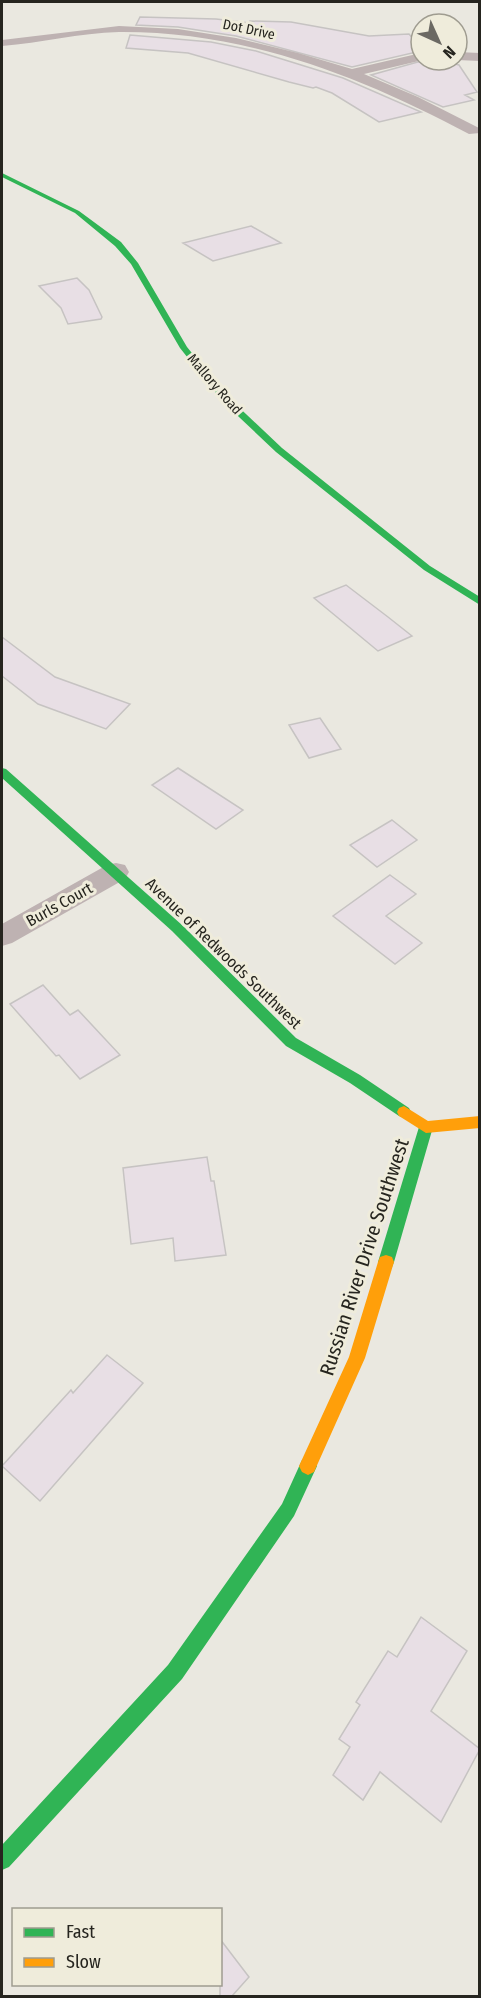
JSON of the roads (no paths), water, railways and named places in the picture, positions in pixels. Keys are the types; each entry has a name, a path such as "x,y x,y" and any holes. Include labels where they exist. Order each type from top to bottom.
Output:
{"street":[{"name":"Dot Drive","path":"2,43 116,29 159,30 258,45 352,73 405,95 474,131"},
{"path":"352,73 409,60"},
{"name":"Mallory Road","path":"2,175 77,212 118,244 134,263 184,348 225,399 279,450 399,546 427,568 480,602"},
{"name":"Avenue of Redwoods Southwest","path":"2,772 177,928 291,1042 355,1079 426,1126"},
{"name":"Burls Court","path":"2,936 116,872"},
{"path":"426,1126 480,1122"},
{"name":"Russian River Drive Southwest","path":"2,1860 175,1672 288,1510 357,1358 426,1126"}]}
